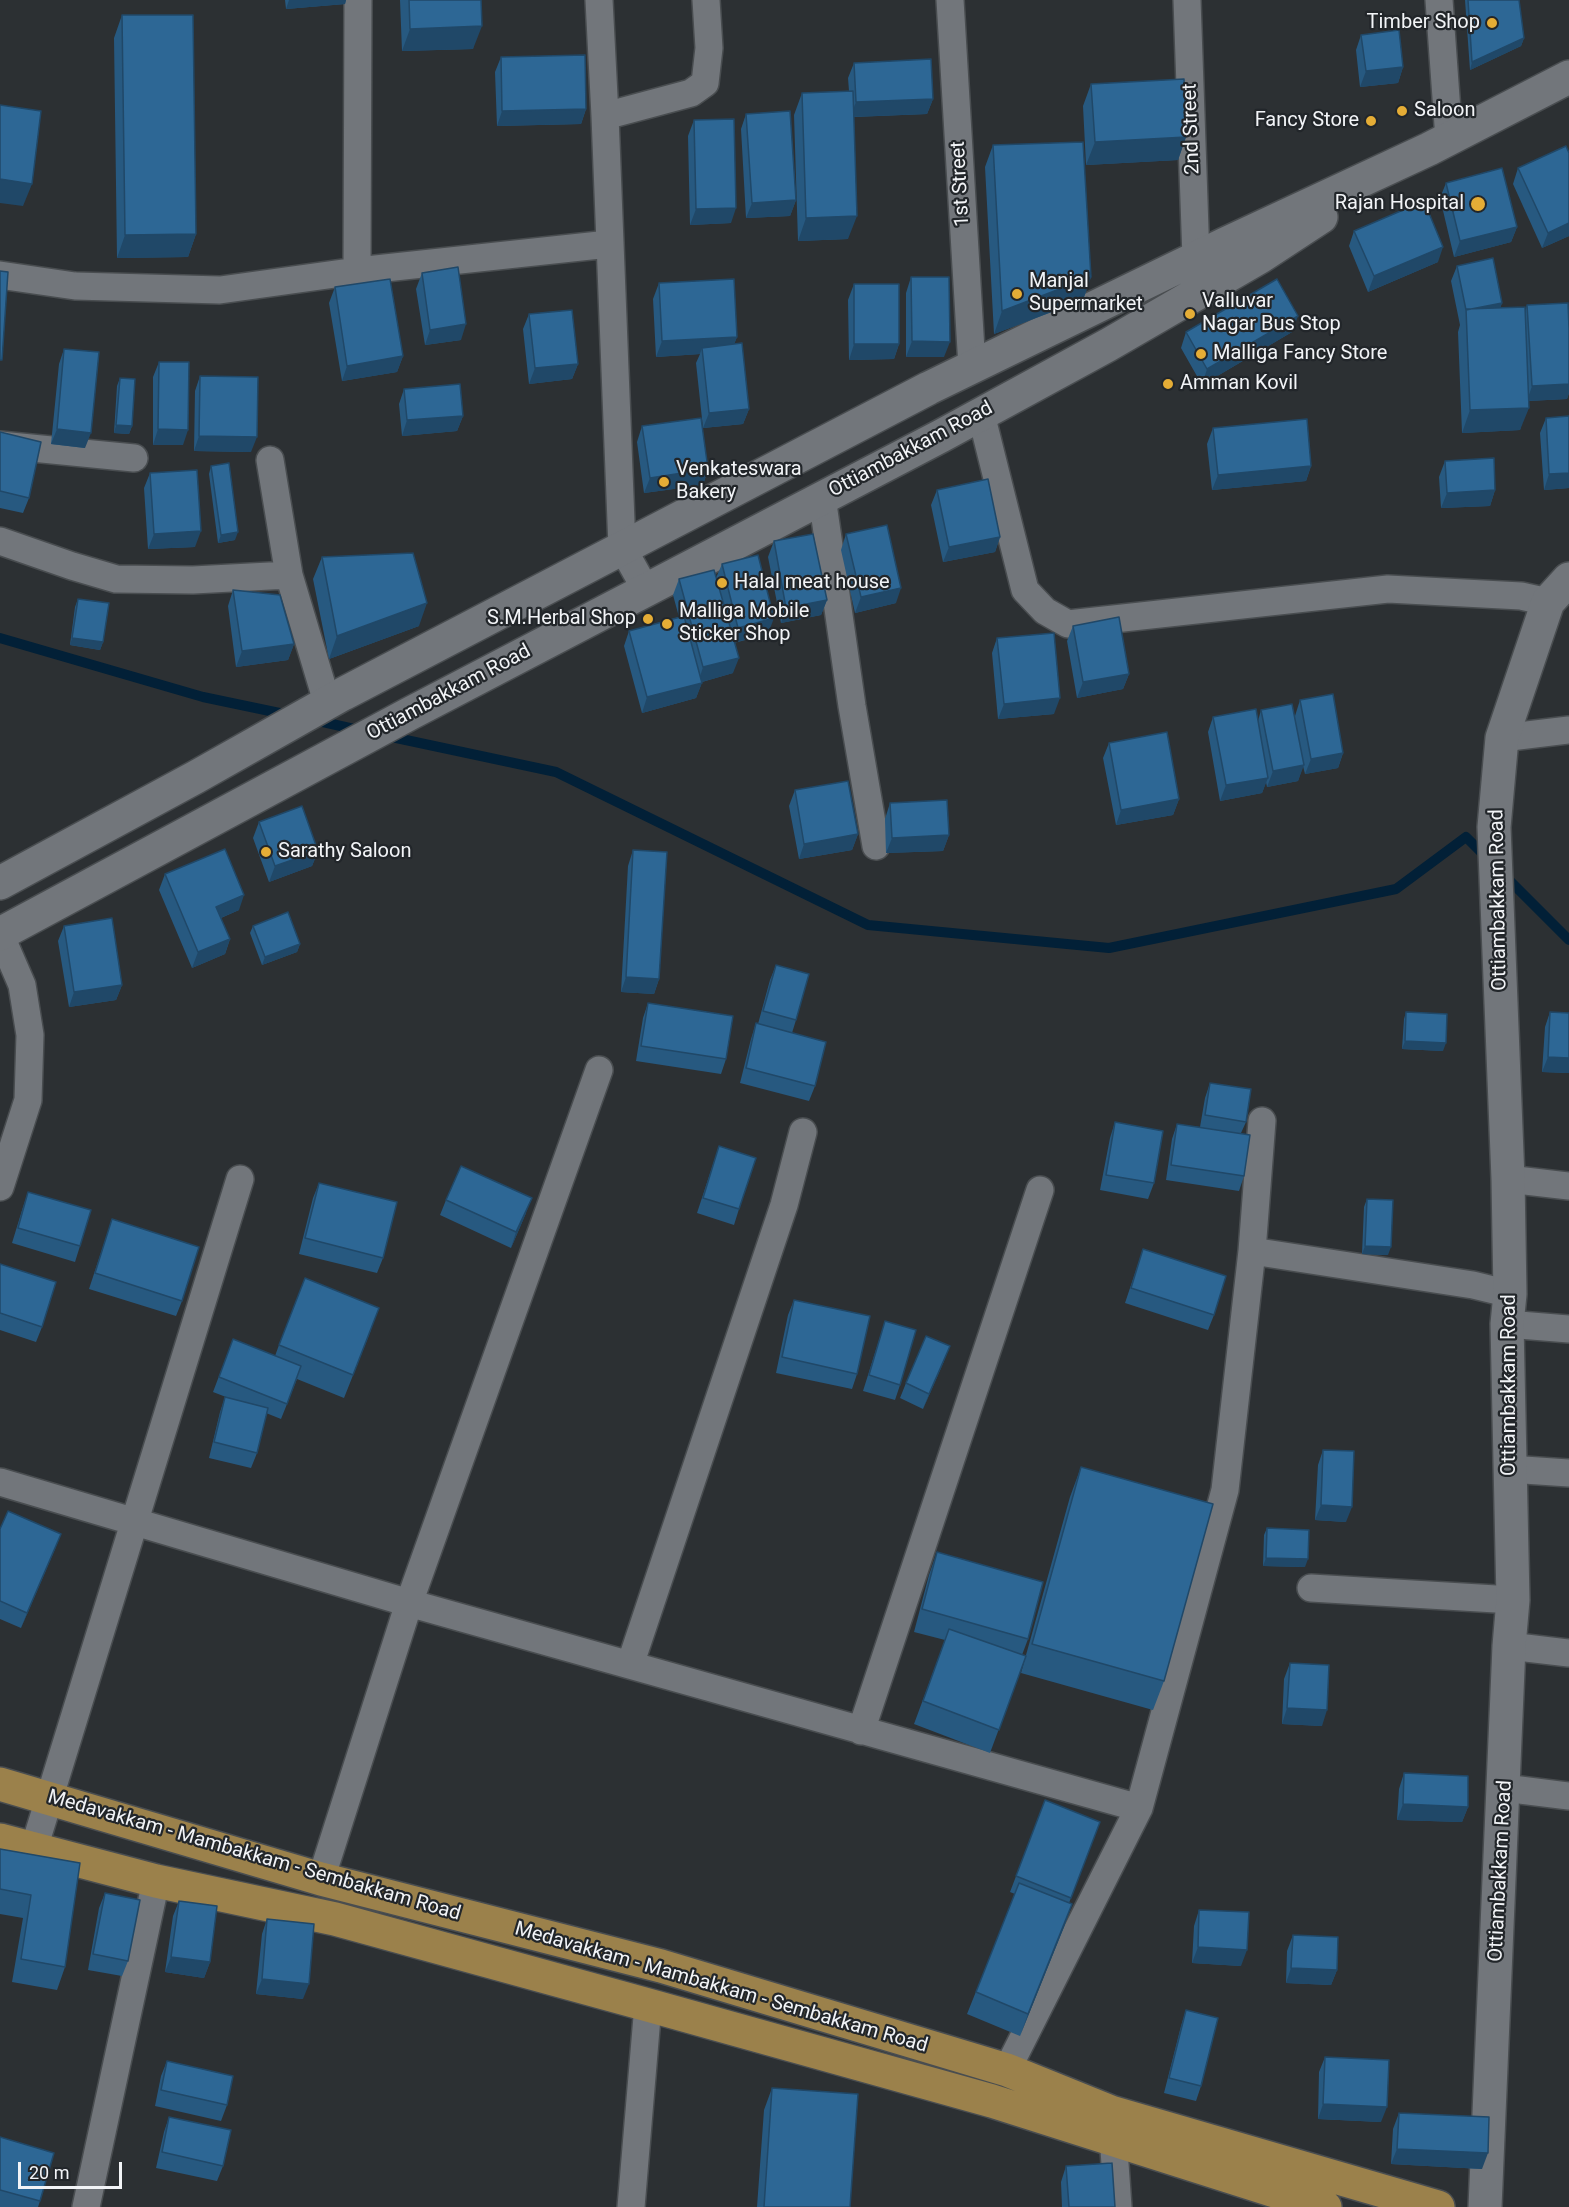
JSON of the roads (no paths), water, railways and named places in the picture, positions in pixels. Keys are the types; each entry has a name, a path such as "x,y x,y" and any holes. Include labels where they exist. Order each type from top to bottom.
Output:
{"main road":[{"name":"Medavakkam - Mambakkam - Sembakkam Road","path":"0,1784 321,1879 661,1966 1007,2070 1112,2125 1325,2207"},
{"name":"Medavakkam - Mambakkam - Sembakkam Road","path":"0,1840 156,1881 334,1919 992,2101 1112,2125 1438,2207"}],"street":[{"path":"357,271 358,0"},
{"path":"599,0 622,547 646,590"},
{"path":"605,116 691,93 705,83 709,48 706,0"},
{"name":"1st Street","path":"950,0 972,367"},
{"name":"2nd Street","path":"1187,0 1196,258"},
{"path":"1439,0 1439,144"},
{"name":"Ottiambakkam Road","path":"0,883 196,777 322,705 972,367 1196,258 1439,144 1569,77"},
{"name":"Ottiambakkam Road","path":"0,934 409,714 1108,345 1260,257 1439,144"},
{"path":"0,275 75,286 220,290 357,271 609,244"},
{"path":"981,414 1025,590 1045,611 1068,624 1388,589 1521,596 1558,590"},
{"path":"0,445 134,458"},
{"path":"270,460 289,574 322,705"},
{"path":"822,497 852,706 876,846"},
{"path":"0,542 116,579 193,580 289,574"},
{"name":"Ottiambakkam Road","path":"1485,2207 1509,1646 1514,1600 1509,1469 1509,1179 1494,827 1502,738 1558,590"},
{"path":"1502,738 1569,730"},
{"path":"0,934 22,986 30,1035 28,1100 0,1187"},
{"path":"321,1879 409,1603 599,1070"},
{"path":"1007,2070 1139,1809 1226,1490 1252,1251 1262,1121"},
{"path":"630,1665 784,1205 803,1132"},
{"path":"34,1848 240,1179"},
{"path":"1509,1179 1569,1186"},
{"path":"861,1731 1040,1190"},
{"path":"1252,1251 1473,1285 1509,1309 1569,1329"},
{"path":"1509,1469 1569,1473"},
{"path":"0,1482 409,1603 1139,1809"},
{"path":"1311,1588 1514,1600"},
{"path":"1509,1646 1569,1653"},
{"path":"1504,1788 1569,1796"},
{"path":"86,2207 156,1881"},
{"path":"631,2207 648,2005"},
{"path":"1112,2125 1118,2207"}],"waterway":[{"path":"0,638 203,697 289,715"},
{"path":"314,720 363,731"},
{"path":"387,736 556,772 868,925 1109,948 1396,889 1466,837 1487,858"},
{"path":"1504,875 1569,940"}],"place":[{"name":"Timber Shop","path":"1492,23"},
{"name":"Saloon","path":"1402,111"},
{"name":"Fancy Store","path":"1371,121"},
{"name":"Rajan Hospital","path":"1478,204"},
{"name":"Manjal Supermarket","path":"1017,294"},
{"name":"Valluvar Nagar Bus Stop","path":"1190,314"},
{"name":"Malliga Fancy Store","path":"1201,354"},
{"name":"Amman Kovil","path":"1168,384"},
{"name":"Venkateswara Bakery","path":"664,482"},
{"name":"Halal meat house","path":"722,583"},
{"name":"S.M.Herbal Shop","path":"648,619"},
{"name":"Malliga Mobile Sticker Shop","path":"667,624"},
{"name":"Sarathy Saloon","path":"266,852"}]}
